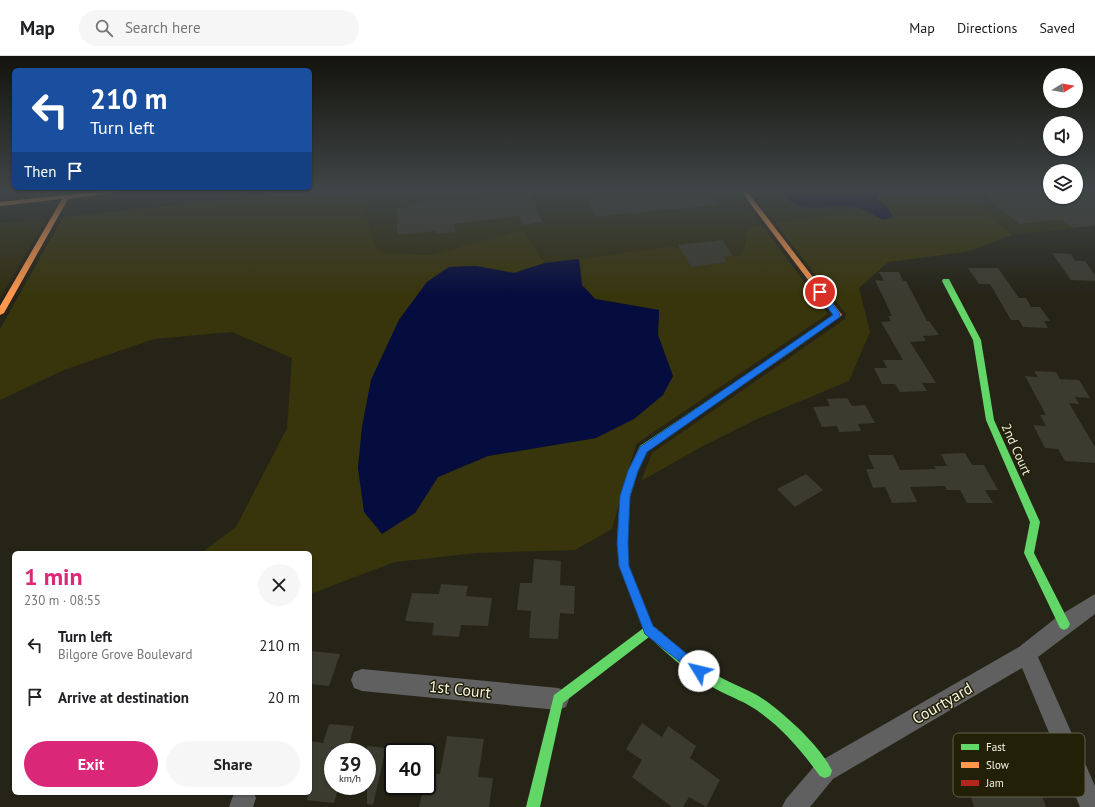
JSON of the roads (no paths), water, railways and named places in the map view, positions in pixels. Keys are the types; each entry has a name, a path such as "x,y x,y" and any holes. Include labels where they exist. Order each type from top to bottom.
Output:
{"main road":[{"path":"0,313 50,225"},
{"path":"769,225 838,316 643,449 633,471 625,496 622,544 624,566 649,630 688,664 719,684 755,701 780,720 804,743 825,771"},
{"name":"2nd Court","path":"946,282 977,340 990,420 1035,522 1029,553 1064,624"},
{"path":"533,807 558,699 649,630"}],"street":[{"name":"Courtyard","path":"794,807 825,771 1026,654 1064,624 1095,603"},
{"path":"1026,654 1060,733"},
{"name":"1st Court","path":"362,680 558,699"},
{"path":"1085,791 1092,807"}]}
